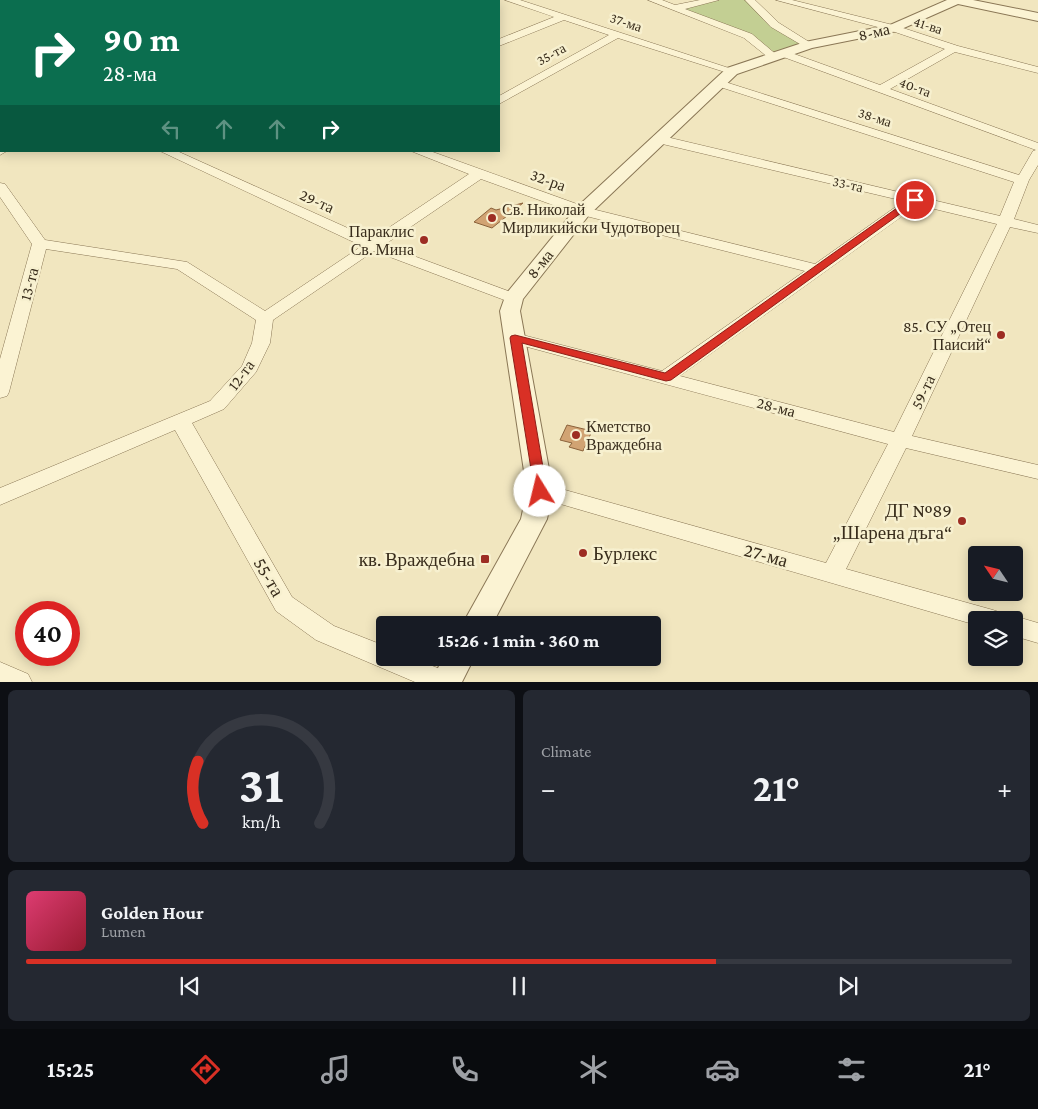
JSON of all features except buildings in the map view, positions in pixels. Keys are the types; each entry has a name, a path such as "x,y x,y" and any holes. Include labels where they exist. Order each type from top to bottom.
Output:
{"street":[{"name":"37-ма","path":"510,0 618,34 725,77"},
{"name":"40-та","path":"653,0 748,36 778,55 1038,147"},
{"path":"675,8 714,0"},
{"path":"750,0 766,27"},
{"name":"41-ва","path":"781,0 892,28 954,48 1038,70"},
{"path":"957,0 1038,17"},
{"name":"8-ма","path":"513,298 583,211 725,77 778,55 810,45 892,28 957,0"},
{"path":"500,43 564,17"},
{"path":"739,33 766,27 810,45"},
{"name":"35-та","path":"500,100 618,34"},
{"path":"880,90 954,48"},
{"name":"38-ма","path":"725,77 1022,180"},
{"name":"33-та","path":"658,139 1038,230"},
{"name":"29-та","path":"168,152 374,246 513,298"},
{"name":"32-ра","path":"420,152 583,211 816,269"},
{"name":"59-та","path":"832,574 900,440 1005,222 1022,180 1038,154"},
{"path":"1,192 40,244 181,265 265,318 479,174"},
{"path":"666,377 915,200"},
{"name":"13-та","path":"0,392 40,244"},
{"path":"481,616 534,519 540,491 510,311 513,298"},
{"name":"12-та","path":"184,428 217,405 250,368 261,343 265,318"},
{"name":"28-ма","path":"515,338 900,440 1038,472"},
{"path":"0,497 184,428"},
{"name":"55-та","path":"184,428 284,604 325,633 364,651 445,682"},
{"name":"27-ма","path":"540,491 968,613"},
{"path":"1023,629 1038,633"},
{"path":"445,682 454,666"},
{"path":"0,673 19,682"}],"green space":[{"path":"714,0 750,0 775,25 809,45 773,56 756,42 675,8"}],"place":[{"name":"Св. Николай Мирликийски Чудотворец","path":"492,218"},
{"name":"Параклис Св. Мина","path":"424,240"},
{"name":"85. СУ „Отец Паисий“","path":"1001,335"},
{"name":"Кметство Враждебна","path":"576,435"},
{"name":"ДГ №89 „Шарена дъга“","path":"962,521"},
{"name":"Бурлекс","path":"583,553"},
{"name":"кв. Враждебна","path":"485,559"}],"route":[{"path":"540,491 515,338 666,377 915,200"}]}
